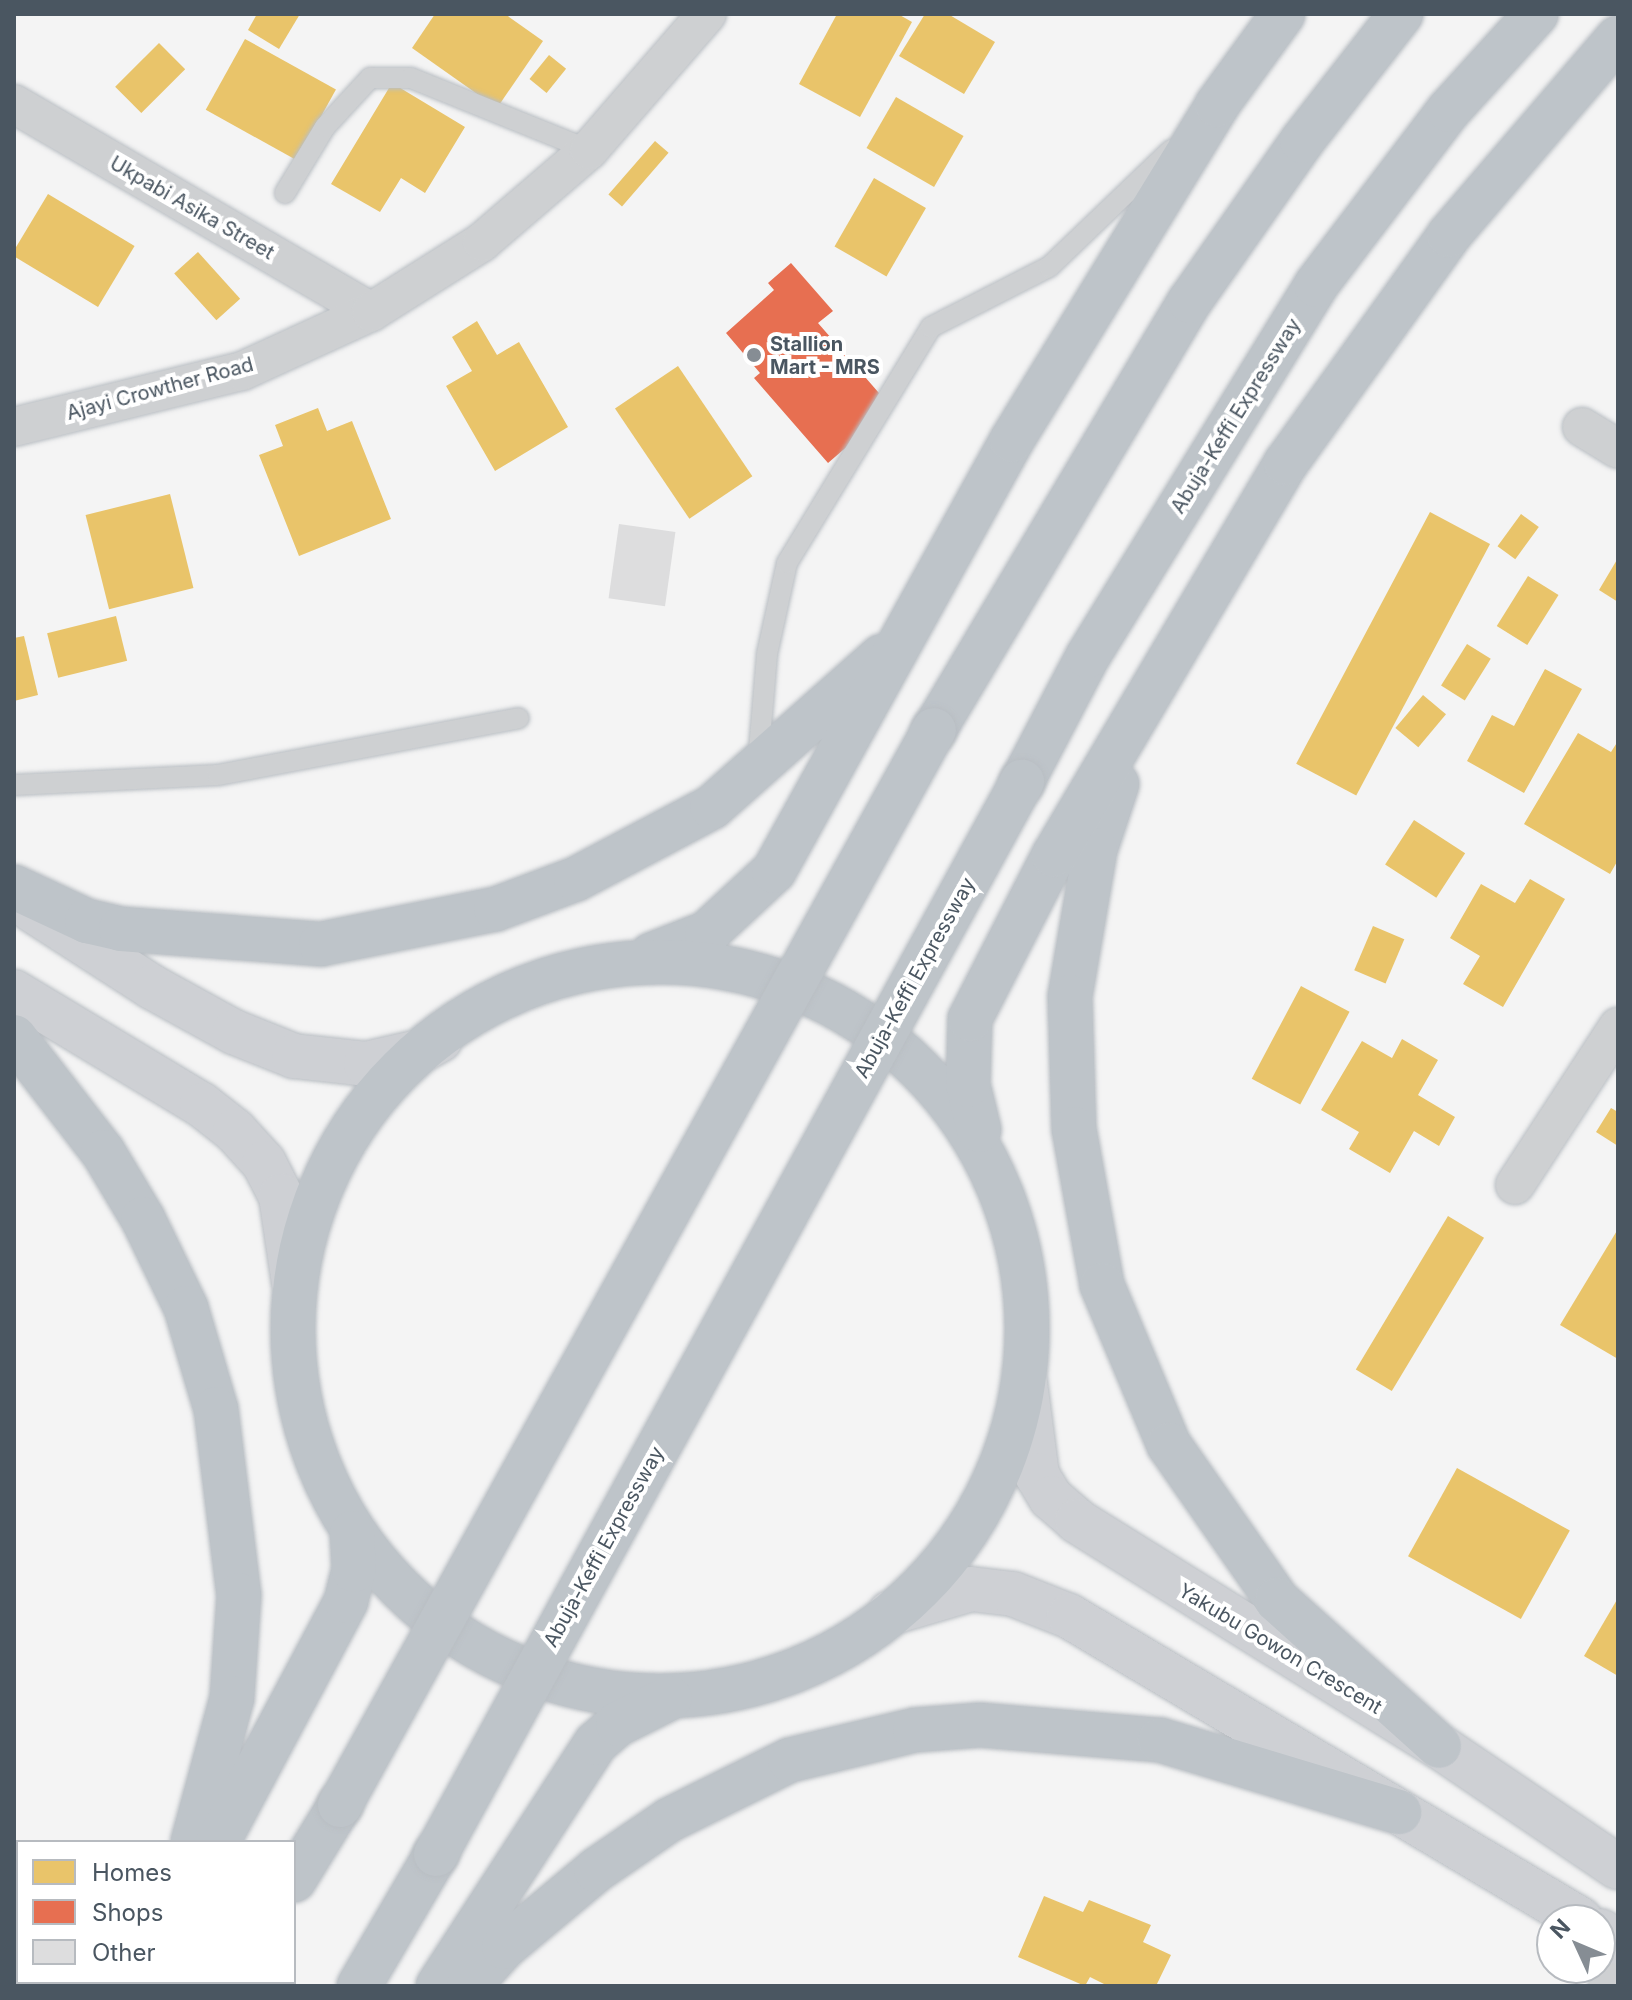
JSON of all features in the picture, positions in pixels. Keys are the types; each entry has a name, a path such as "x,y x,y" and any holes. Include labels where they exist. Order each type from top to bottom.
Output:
{"highway":[{"path":"1283,14 1217,105 1012,440 774,871 707,933 667,952 616,962 520,993 440,1040 392,1076 335,1156 314,1201 294,1283 292,1358 302,1420 322,1478 352,1533 391,1582 439,1624 492,1657 550,1680 597,1690 675,1695 733,1688 789,1672 842,1647 890,1613 931,1575 986,1495 1012,1430 1024,1375 1022,1263 1008,1208 986,1156 968,1085 970,1019 1054,855 1286,463 1398,305 1519,149 1618,38"},
{"path":"296,1877 340,1805 934,730 1190,301 1302,141 1401,14"},
{"name":"Abuja-Keffi Expressway","path":"359,1986 436,1854 1088,656 1316,285 1449,110 1536,14"},
{"path":"14,887 87,921 121,929 321,944 496,909 576,879 712,807 907,633"},
{"path":"1150,691 1095,850 1070,997 1074,1129 1102,1285 1169,1445 1277,1600 1439,1746"},
{"path":"616,962 679,960 742,969 802,988 845,1010 909,1056 952,1103 986,1156"},
{"path":"14,1037 103,1152 143,1219 186,1308 216,1409 239,1595 232,1698 194,1840"},
{"path":"219,1840 346,1601 354,1570 352,1533"},
{"path":"438,1986 596,1743 618,1724 675,1695"},
{"path":"469,1986 504,1947 596,1870 669,1820 790,1760 915,1730 980,1725 1160,1740 1399,1812"}],"main road":[{"path":"14,897 152,987 234,1032 294,1056 366,1064 418,1052 440,1040"},
{"path":"14,992 202,1105 235,1131 264,1163 281,1196 294,1283"},
{"name":"Yakubu Gowon Crescent","path":"1024,1375 1037,1475 1051,1498 1077,1521 1439,1746 1618,1867"},
{"path":"890,1613 971,1589 1013,1594 1069,1616 1554,1904"}],"street":[{"name":"Ajayi Crowther Road","path":"14,427 242,371 371,312 482,242 589,150 707,14"},
{"name":"Ukpabi Asika Street","path":"14,104 371,312"},
{"path":"1582,427 1618,449"},
{"path":"1515,1185 1614,1043"},
{"path":"1608,1986 1618,1970"}],"lane":[{"path":"285,193 325,127 370,78 411,78 589,150"},
{"path":"758,767 767,654 787,563 931,327 1049,267 1217,105"},
{"path":"14,785 218,775 519,718"}],"building: Homes":[{"path":"257,14 300,14 279,49 248,30"},
{"path":"435,14 505,14 543,41 497,108 412,48"},
{"path":"837,14 898,14 912,22 860,117 799,84"},
{"path":"925,14 948,14 995,42 964,94 899,56"},
{"path":"245,39 336,89 297,160 206,110"},
{"path":"159,43 185,69 141,113 115,87"},
{"path":"549,55 566,69 547,93 529,79"},
{"path":"392,83 465,127 425,193 401,178 380,212 331,184"},
{"path":"896,97 964,136 934,187 866,148"},
{"path":"655,141 669,153 622,206 608,195"},
{"path":"874,178 926,208 886,276 834,246"},
{"path":"48,194 135,246 98,307 14,256 14,251"},
{"path":"198,252 240,299 216,320 174,273"},
{"path":"477,321 497,355 519,342 568,427 495,471 446,386 472,371 452,337"},
{"path":"678,366 752,476 689,519 615,408"},
{"path":"318,408 327,431 352,421 391,519 299,556 259,455 283,446 275,425"},
{"path":"170,494 193,588 109,609 86,515"},
{"path":"1430,512 1490,544 1356,796 1296,764"},
{"path":"1521,514 1539,527 1515,559 1497,546"},
{"path":"1618,558 1618,602 1599,590"},
{"path":"1528,576 1559,595 1527,645 1497,626"},
{"path":"116,616 127,661 58,678 47,633"},
{"path":"24,636 38,695 14,701 14,638"},
{"path":"1467,644 1491,659 1465,700 1441,686"},
{"path":"1545,669 1582,689 1524,793 1467,761 1492,715 1514,726"},
{"path":"1423,695 1446,714 1418,747 1395,728"},
{"path":"1578,733 1611,752 1618,741 1618,860 1610,874 1524,824"},
{"path":"1414,820 1465,853 1436,898 1385,864"},
{"path":"1530,879 1565,899 1503,1007 1463,984 1480,956 1450,938 1481,884 1515,903"},
{"path":"1373,926 1404,939 1386,983 1354,970"},
{"path":"1301,986 1350,1012 1300,1105 1252,1079"},
{"path":"1402,1039 1438,1060 1418,1095 1455,1117 1439,1146 1414,1131 1390,1173 1349,1149 1359,1132 1321,1110 1362,1041 1392,1058"},
{"path":"1611,1108 1618,1112 1618,1146 1596,1132"},
{"path":"1448,1216 1484,1238 1392,1391 1356,1369"},
{"path":"1618,1229 1618,1359 1560,1325"},
{"path":"1457,1468 1570,1531 1521,1619 1408,1556"},
{"path":"1618,1598 1618,1676 1584,1656"},
{"path":"1044,1896 1083,1912 1089,1900 1151,1925 1143,1942 1171,1955 1156,1986 1108,1986 1090,1977 1085,1986 1018,1957"}],"building: Shops":[{"path":"791,263 833,311 818,323 892,408 828,463 754,378 760,373 726,333 774,290 768,283"}],"building: Other":[{"path":"619,524 675,532 665,606 609,598"}],"place":[{"name":"Stallion Mart - MRS","path":"754,355"}]}
